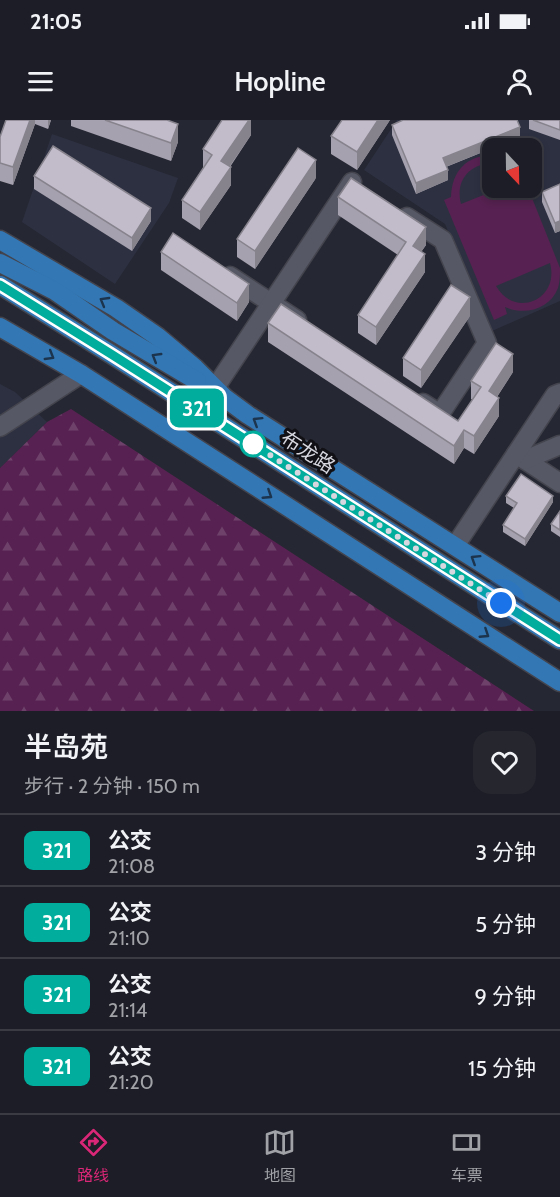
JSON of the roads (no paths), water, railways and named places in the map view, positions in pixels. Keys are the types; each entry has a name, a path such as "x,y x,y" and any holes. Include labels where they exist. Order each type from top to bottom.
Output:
{"main road":[{"path":"0,240 116,308 158,337 248,415 560,613"},
{"path":"0,263 55,291 113,331 220,393"},
{"path":"0,280 55,291 111,354"},
{"name":"布龙路","path":"0,285 560,640"},
{"path":"0,327 81,374 560,682"}],"lane":[{"path":"220,393 272,303 353,181 363,187"},
{"path":"393,207 443,240 487,343 440,414 407,392"},
{"path":"215,266 311,329"},
{"path":"0,427 81,374"},
{"path":"455,546 521,457 555,395 560,393"},
{"path":"0,413 37,403"},
{"path":"521,457 560,445"},
{"path":"521,457 560,483"}]}
